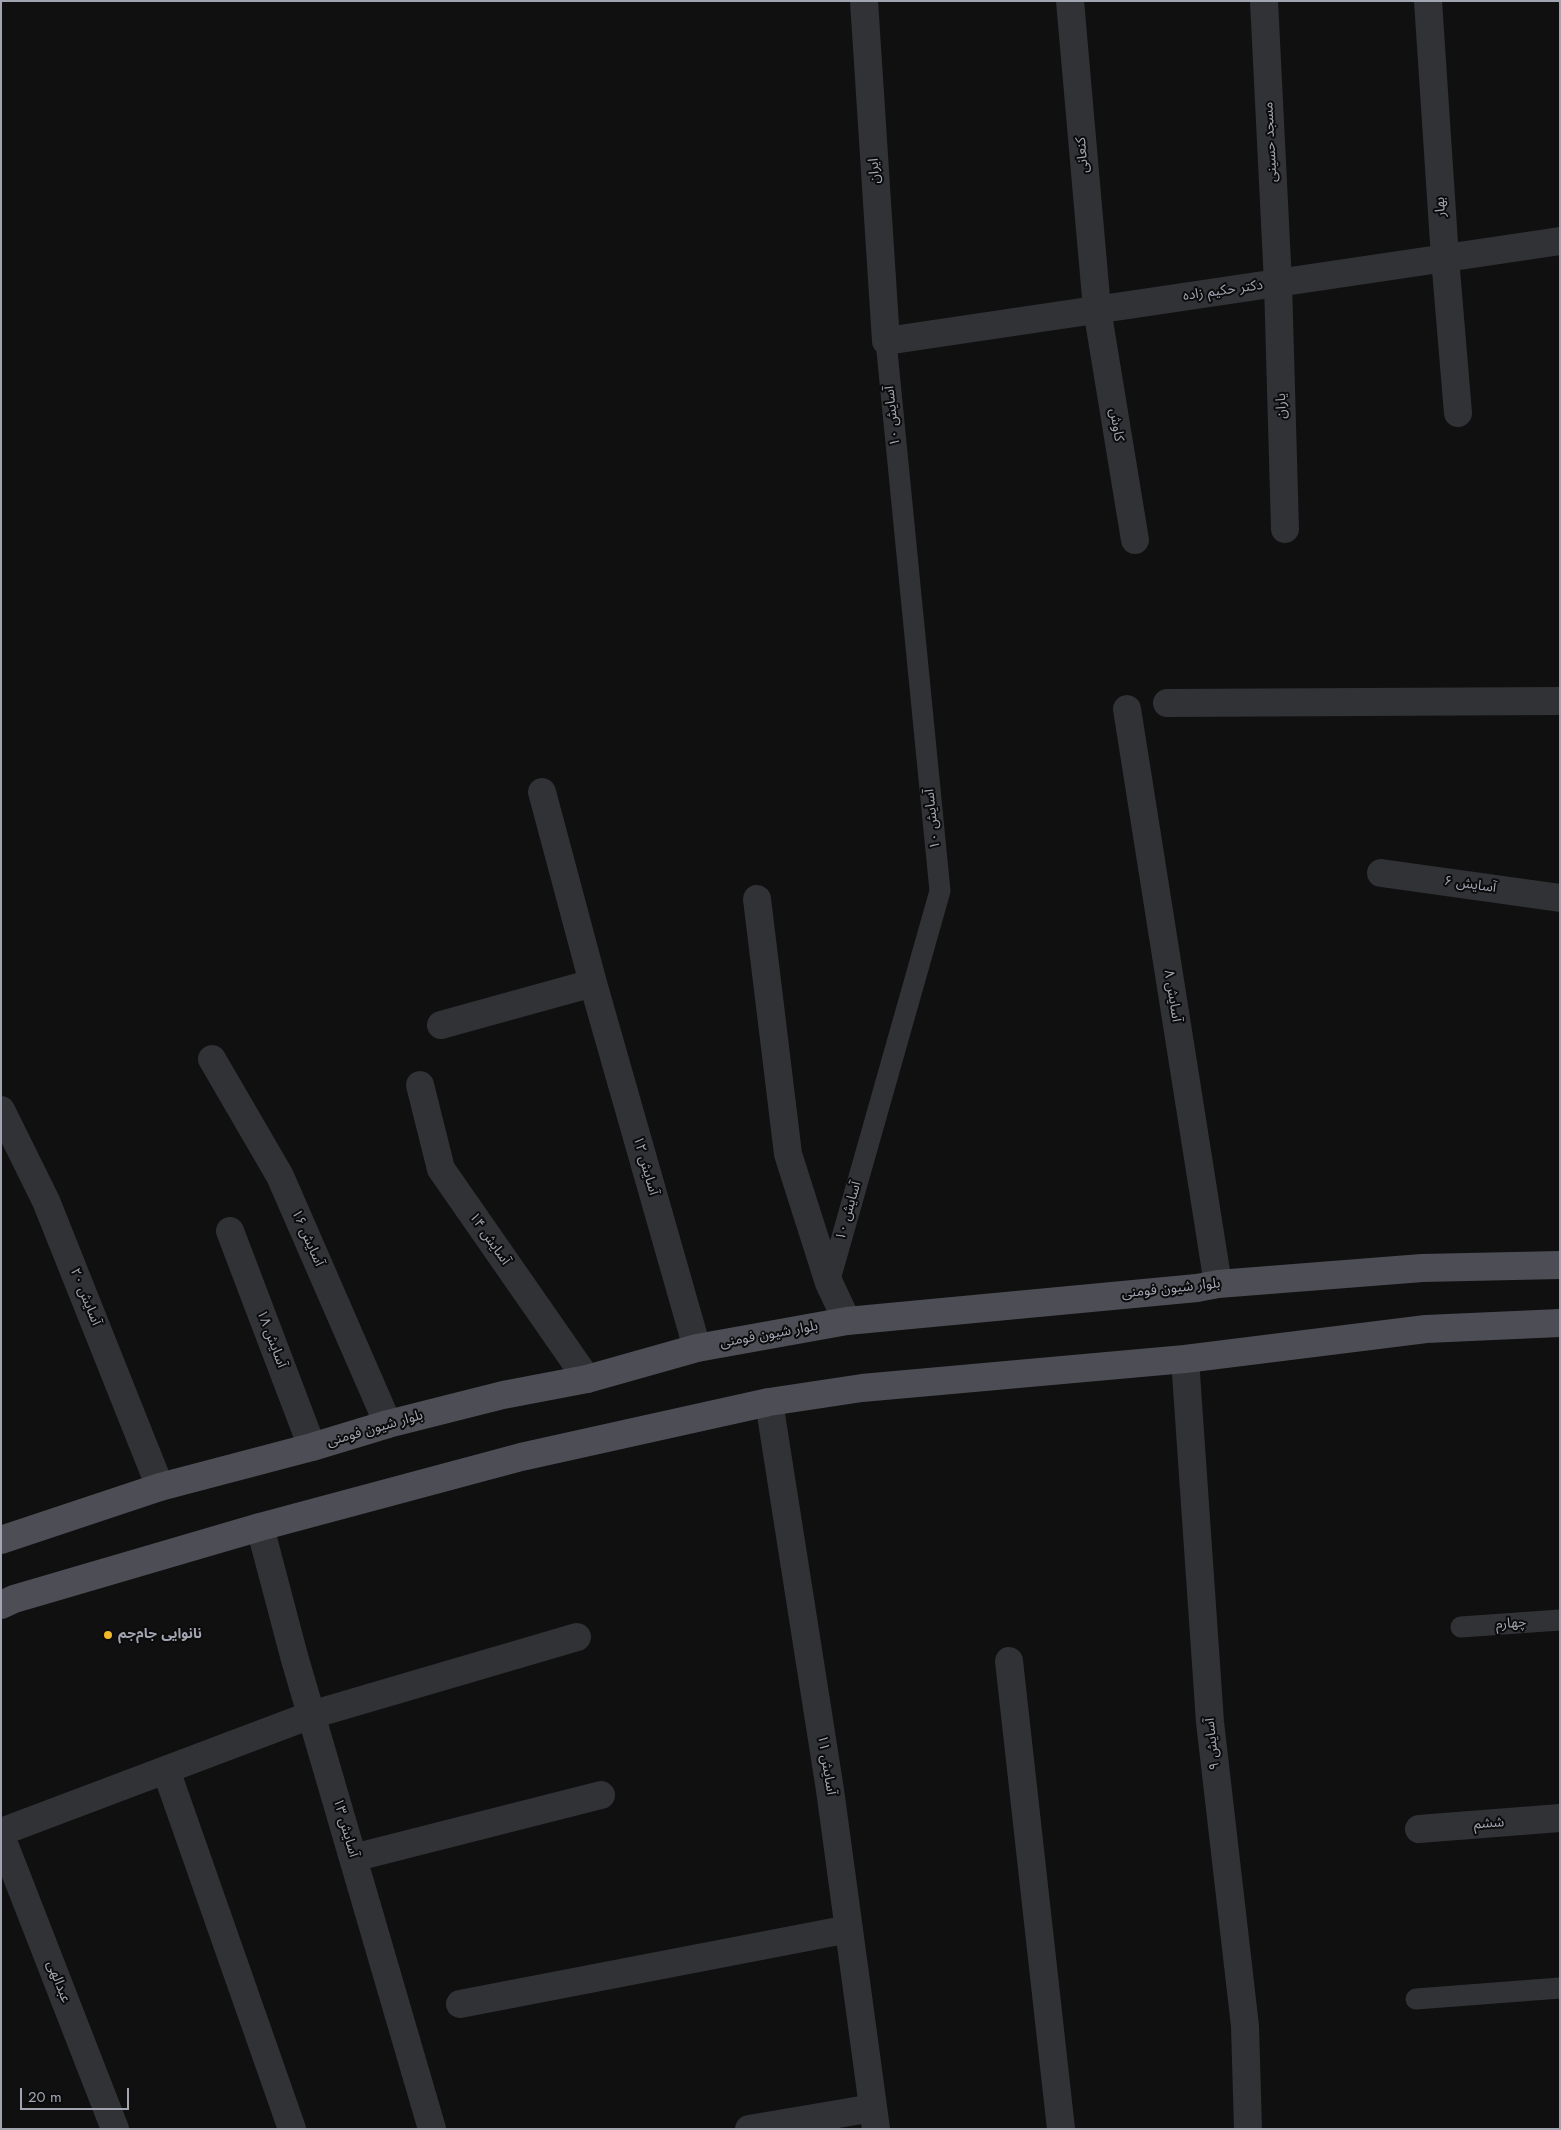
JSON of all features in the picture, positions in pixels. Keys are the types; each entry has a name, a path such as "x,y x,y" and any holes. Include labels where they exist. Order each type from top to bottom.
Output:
{"main road":[{"name":"بلوار شیون فومنی","path":"4,1534 160,1487 312,1447 388,1424 503,1395 587,1379 697,1348 847,1321 1177,1290 1218,1284 1422,1268 1560,1265"},
{"path":"1,1605 21,1597 260,1527 521,1457 769,1402 862,1388 1185,1359 1426,1329 1560,1323"}],"street":[{"name":"ایران","path":"864,1 886,341"},
{"name":"کنعانی","path":"1070,1 1097,309"},
{"name":"مسجد حسینی","path":"1264,1 1278,282"},
{"name":"بهار","path":"1428,1 1445,258 1458,413"},
{"name":"دکتر حکیم زاده","path":"886,341 1560,241"},
{"name":"یاران","path":"1278,282 1285,529"},
{"name":"کاوش","path":"1097,309 1135,540"},
{"path":"1167,704 1560,701"},
{"name":"آسایش ۸","path":"1127,709 1218,1284"},
{"name":"آسایش ۱۲","path":"542,792 593,983 697,1348"},
{"name":"آسایش ۶","path":"1381,872 1560,898"},
{"name":"آسایش ‍۱۰","path":"757,899 788,1154 829,1283 847,1321"},
{"path":"441,1025 593,983"},
{"name":"آسایش ۱۶","path":"212,1059 280,1176 388,1424"},
{"name":"آسایش ۱۴","path":"420,1085 441,1169 587,1379"},
{"name":"آسایش ۲۰","path":"1,1110 46,1201 160,1487"},
{"name":"آسایش ۱۸","path":"230,1231 312,1447"},
{"name":"آسایش ۹","path":"1185,1359 1210,1722 1245,2026 1248,2129"},
{"name":"آسایش ۱۱","path":"769,1402 830,1790 875,2118"},
{"name":"آسایش ۱۳","path":"260,1527 312,1715 432,2129"},
{"path":"1,1832 312,1715 577,1637"},
{"path":"1009,1661 1061,2129"},
{"path":"166,1770 292,2129"},
{"path":"353,1858 601,1795"},
{"name":"ششم","path":"1418,1829 1560,1818"},
{"name":"عبدالهی","path":"1,1836 115,2129"},
{"path":"460,2004 849,1929"},
{"path":"749,2129 875,2118"}],"lane":[{"name":"آسایش ‍۱۰","path":"829,1283 940,891 886,341"},
{"name":"چهارم","path":"1461,1627 1560,1620"},
{"path":"1416,1999 1560,1988"}],"place":[{"name":"نانوایی جام‌جم","path":"108,1635"}]}
